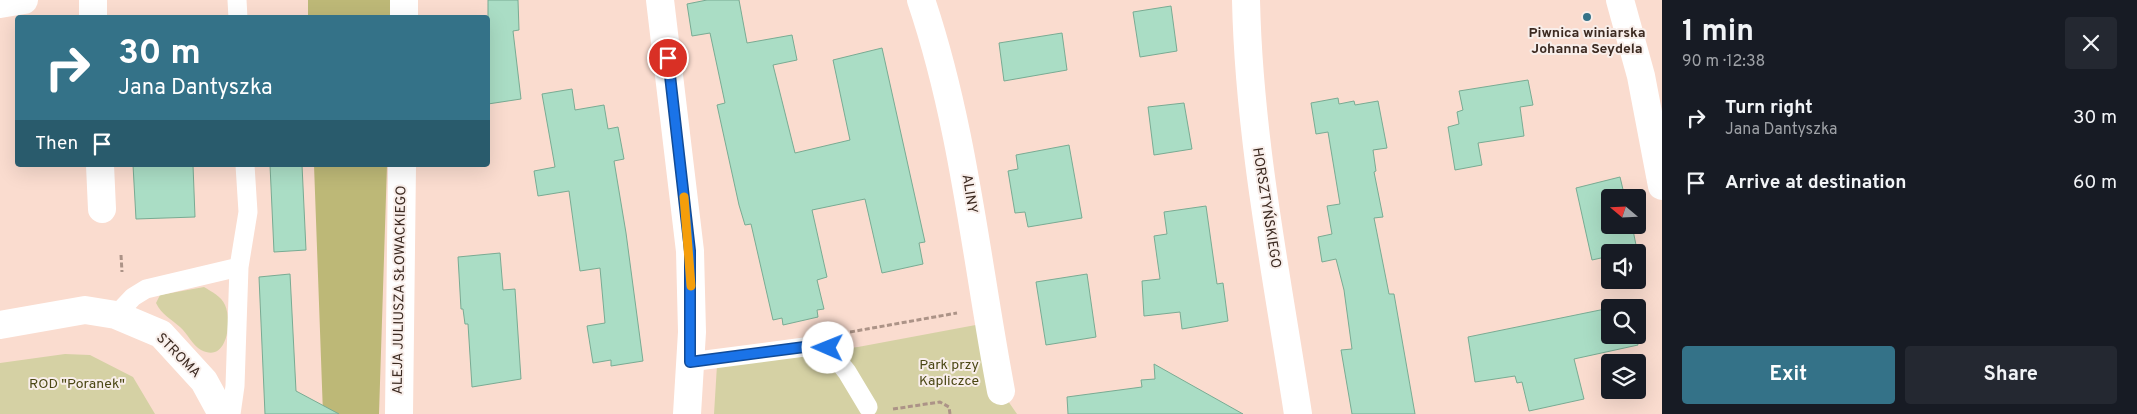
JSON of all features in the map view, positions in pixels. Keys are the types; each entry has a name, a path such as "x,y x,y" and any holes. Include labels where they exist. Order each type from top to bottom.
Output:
{"street":[{"path":"0,4 24,0"},
{"path":"93,0 93,15"},
{"path":"404,0 404,15"},
{"path":"660,0 690,251 690,362 687,414"},
{"name":"ALINY","path":"921,0 933,34 961,148 1001,390"},
{"name":"HORSZTYŃSKIEGO","path":"1246,0 1247,51 1257,149 1298,414"},
{"path":"1626,1 1662,186"},
{"path":"100,167 102,209"},
{"name":"ALEJA JULIUSZA SŁOWACKIEGO","path":"399,414 402,167"},
{"name":"STROMA","path":"0,325 85,310 116,315 161,334 204,381 222,414"}],"lane":[{"path":"238,0 238,15"},
{"path":"231,414 235,386 239,267 248,212 246,167"},
{"path":"116,315 132,297 146,289 239,267"},
{"path":"690,362 812,346 828,348 841,363 868,407"}],"path":[{"path":"121,255 122,273"},
{"path":"841,363 850,331 958,313"},
{"path":"887,414 891,410 940,402 949,407 950,414"}],"green space":[{"path":"204,287 221,299 225,305 228,320 228,330 222,346 217,351 210,353 198,348 183,330 164,314 156,303 160,295"},
{"name":"Park przy Kapliczce","path":"981,324 1001,391 1017,414 714,414 717,365 858,347"},
{"name":"ROD \"Poranek\"","path":"65,354 90,355 133,377 155,414 0,414 0,363"}],"shaded area":[{"path":"308,0 390,0 391,15 308,15"},
{"path":"314,167 387,167 379,414 323,414"}],"building":[{"path":"488,0 518,0 519,30 513,31 521,99 490,104 490,15 488,15"},
{"path":"707,0 739,0 747,43 792,35 797,60 773,65 795,153 850,140 833,60 882,48 925,242 919,243 923,264 882,273 865,199 812,210 827,277 817,280 824,309 817,310 818,317 783,325 782,318 773,320 751,224 745,225 739,205 717,105 725,103 710,33 692,36 687,4"},
{"path":"1171,6 1177,51 1140,57 1133,12"},
{"path":"1062,33 1067,70 1004,81 999,43"},
{"path":"1528,80 1533,105 1520,107 1524,136 1478,143 1482,165 1455,170 1448,127 1459,124 1457,112 1463,110 1459,91"},
{"path":"572,89 575,110 604,105 608,129 618,127 624,159 614,161 626,233 643,361 611,366 611,360 593,363 587,326 605,323 600,268 580,271 569,191 538,196 534,171 555,167 542,94"},
{"path":"1338,98 1339,104 1354,101 1355,105 1378,101 1387,148 1373,150 1376,171 1374,172 1383,217 1374,218 1389,294 1394,294 1415,414 1352,414 1341,350 1352,349 1344,290 1336,259 1322,262 1318,237 1332,234 1327,206 1340,204 1328,132 1316,134 1311,103"},
{"path":"1184,103 1192,149 1154,155 1148,107"},
{"path":"1069,145 1082,218 1028,227 1025,212 1015,213 1008,171 1018,169 1016,155"},
{"path":"133,167 193,167 195,217 136,219"},
{"path":"270,167 302,167 306,250 274,252"},
{"path":"1620,177 1623,189 1601,189 1601,234 1634,234 1636,244 1601,244 1601,258 1592,260 1576,188"},
{"path":"1206,206 1217,284 1223,283 1228,321 1182,329 1180,312 1144,316 1142,281 1160,279 1154,236 1167,234 1164,212"},
{"path":"500,253 503,290 515,289 521,379 472,387 468,324 465,324 463,309 461,309 458,257"},
{"path":"290,274 296,391 339,414 265,414 259,277"},
{"path":"1087,274 1096,337 1046,345 1036,282"},
{"path":"1601,310 1601,344 1638,345 1574,359 1584,399 1529,411 1522,382 1517,383 1515,376 1475,382 1468,337"},
{"path":"1154,364 1243,414 1068,414 1067,397 1142,387 1141,380 1155,379"}],"slow traffic":[{"path":"684,197 690,251 691,286"}],"place":[{"name":"Piwnica winiarska Johanna Seydela","path":"1587,17"}],"route":[{"path":"668,58 690,251 692,332 690,362 812,346 828,348"}]}
